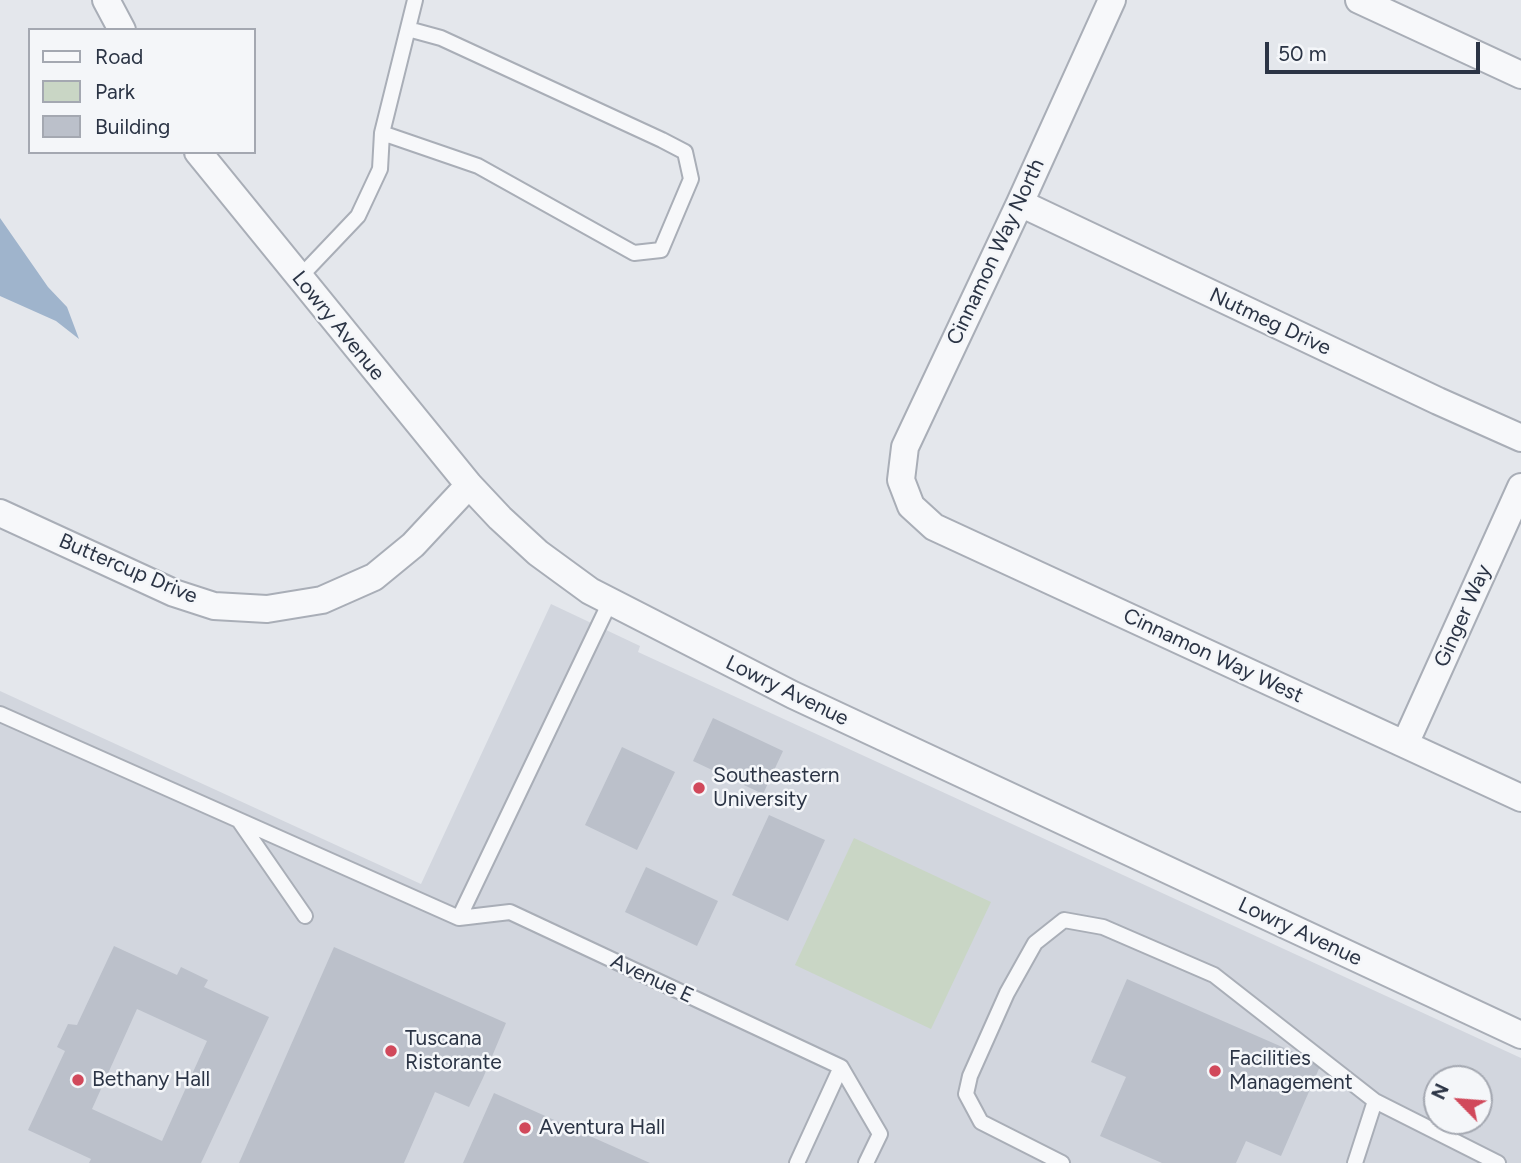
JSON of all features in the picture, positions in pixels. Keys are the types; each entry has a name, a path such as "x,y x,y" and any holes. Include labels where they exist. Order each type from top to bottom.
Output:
{"street":[{"path":"106,0 121,28"},
{"name":"Cinnamon Way North","path":"911,506 901,480 905,447 1020,204 1112,0"},
{"path":"1359,0 1521,75"},
{"name":"Lowry Avenue","path":"200,154 469,485 538,553 590,591 793,695 1521,1035"},
{"name":"Nutmeg Drive","path":"1020,204 1521,438"},
{"name":"Buttercup Drive","path":"0,513 174,593 215,606 267,610 322,600 374,577 413,545 469,485"},
{"name":"Ginger Way","path":"1405,744 1521,487"},
{"name":"Cinnamon Way West","path":"911,506 934,527 1521,798"}],"lane":[{"path":"299,278 358,216 380,169 382,133 415,0"},
{"path":"382,133 478,166 634,253 661,250 691,178 685,152 441,38 408,29"},
{"path":"0,714 459,918 610,602"},
{"path":"239,821 305,916"},
{"name":"Avenue E","path":"459,918 510,912 841,1067"},
{"path":"1062,1163 981,1122 966,1094 970,1076 1007,993 1035,943 1065,920 1103,927 1214,975 1375,1101 1498,1163"},
{"path":"841,1067 880,1134 869,1162"},
{"path":"797,1163 841,1067"},
{"path":"1355,1163 1375,1101"}],"shaded area":[{"name":"Southeastern University","path":"551,604 640,646 638,652 1521,1058 1521,1163 0,1163 0,691 421,884"}],"green space":[{"path":"854,838 991,902 931,1029 795,965"}],"water":[{"path":"0,218 48,287 67,307 79,339 56,321 0,296"}],"building":[{"path":"713,718 783,751 763,794 693,761"},
{"path":"622,747 675,772 637,850 585,825"},
{"path":"769,815 825,840 788,921 732,895"},
{"path":"646,867 718,901 697,946 625,912"},
{"name":"Bethany Hall","path":"114,946 177,975 181,967 208,980 204,987 269,1017 201,1163 89,1163 91,1159 28,1130 65,1051 57,1047 68,1024 77,1025","holes":["137,1009 207,1041 162,1141 92,1109"]},
{"name":"Tuscana Ristorante","path":"334,947 506,1023 483,1078 469,1107 435,1092 404,1163 239,1163"},
{"name":"Facilities Management","path":"1127,979 1321,1064 1281,1156 1246,1141 1236,1163 1162,1163 1100,1136 1126,1077 1091,1062"},
{"name":"Aventura Hall","path":"494,1093 650,1163 463,1163"}],"place":[{"name":"Southeastern University","path":"699,788"},
{"name":"Tuscana Ristorante","path":"391,1051"},
{"name":"Facilities Management","path":"1215,1071"},
{"name":"Bethany Hall","path":"78,1080"},
{"name":"Aventura Hall","path":"525,1128"}]}
